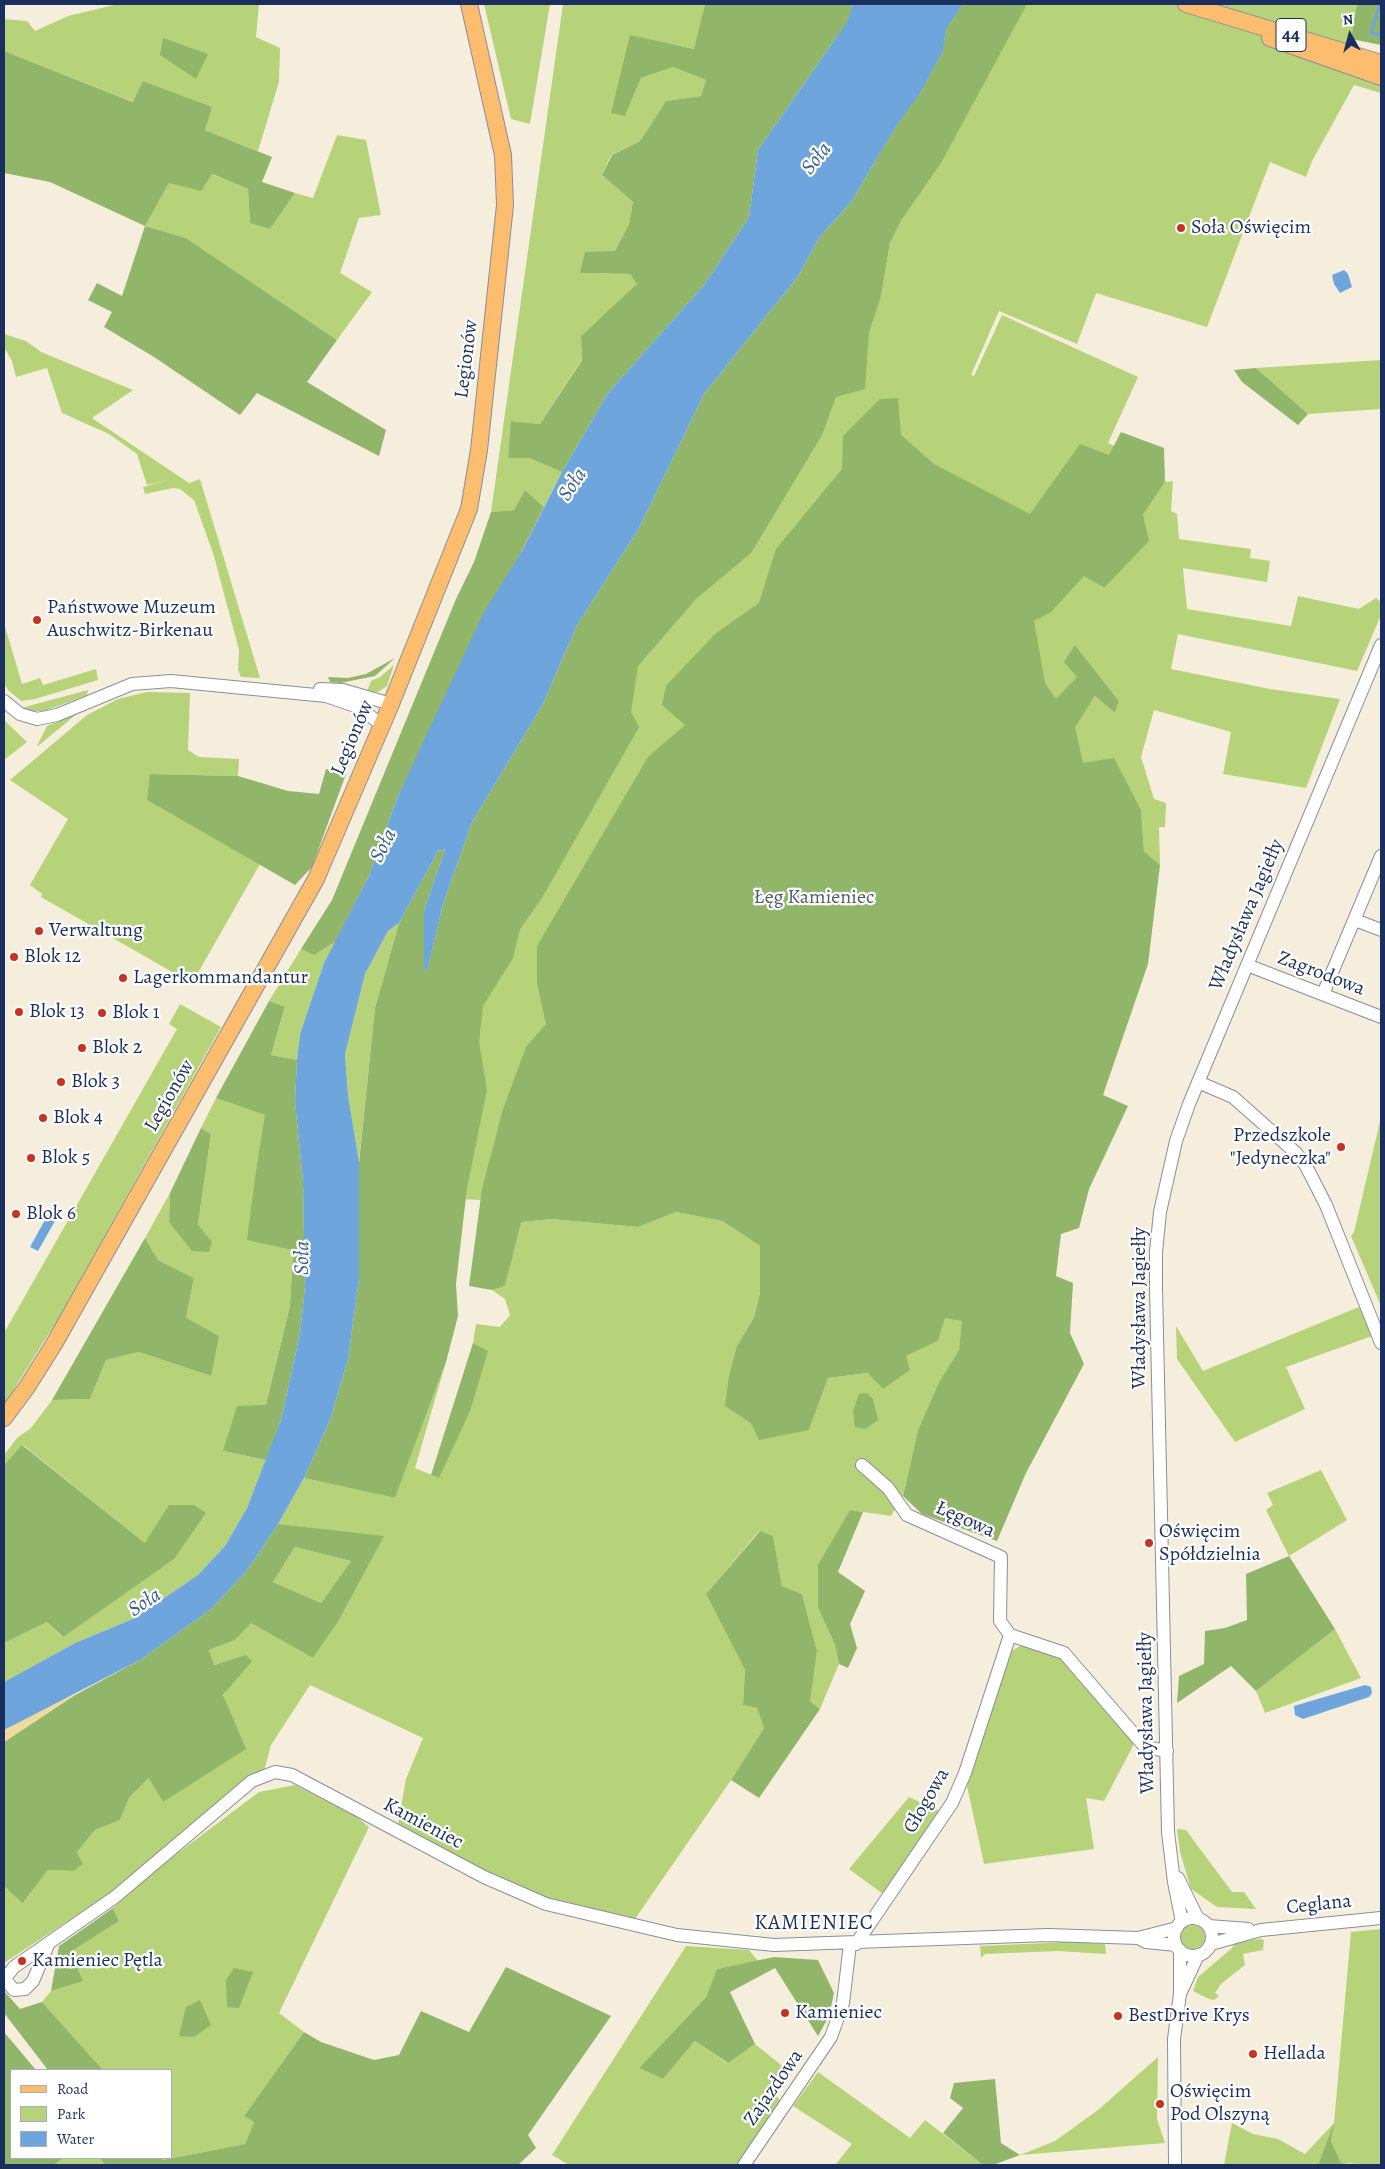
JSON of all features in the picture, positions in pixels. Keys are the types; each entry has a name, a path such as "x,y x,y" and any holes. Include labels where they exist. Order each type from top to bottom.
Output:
{"main road":[{"name":"Legionów","path":"4,1418 27,1387 54,1344 316,879 391,704 469,509 480,450 505,206 504,155 469,4"},
{"name":"44","path":"1186,4 1381,63"},
{"name":"44","path":"1210,12 1291,47 1381,77"}],"street":[{"name":"Władysława Jagiełły","path":"1179,1925 1168,1832 1156,1252 1160,1212 1172,1155 1198,1082 1381,645"},
{"path":"4,701 20,714 37,719 57,715 121,688 143,682 171,681 326,696 346,701 358,707 382,725"},
{"path":"266,689 343,690 391,704"},
{"path":"1324,994 1381,856"},
{"path":"1355,920 1381,930"},
{"name":"Zagrodowa","path":"1247,965 1381,1017"},
{"path":"1198,1082 1233,1097 1296,1153 1306,1166 1326,1205 1381,1343"},
{"name":"Łęgowa","path":"862,1466 888,1488 907,1515 1000,1557 1000,1621 1010,1635"},
{"path":"1010,1635 1064,1653 1145,1747 1167,1751"},
{"name":"Głogowa","path":"853,1944 952,1803 965,1773 1010,1635"},
{"name":"Kamieniec","path":"48,1945 115,1897 252,1781 275,1772 292,1775 484,1877 546,1904 677,1936 774,1945 853,1944 1048,1935 1138,1938 1179,1925"},
{"name":"Władysława Jagiełły","path":"1172,1864 1203,1922"},
{"name":"Ceglana","path":"1211,1944 1261,1930 1381,1918"},
{"path":"1175,2165 1174,2039 1180,1994 1178,1947 1174,1939 1179,1925 1203,1922 1212,1938 1211,1944 1203,1953 1191,1956 1178,1947"},
{"name":"Ceglana","path":"1203,1922 1261,1930"},
{"name":"Kamieniec","path":"1138,1938 1146,1942 1178,1947"},
{"name":"Zajazdowa","path":"744,2165 831,2037 843,2003 853,1944"},
{"path":"1180,1994 1198,1955"}],"green space":[{"path":"118,4 259,4 256,37 280,48 279,82 258,151 205,130 211,107 143,81 134,102 4,51 4,19 27,21 35,31 68,16"},
{"path":"484,4 550,4 530,124 511,119"},
{"path":"563,4 705,4 695,49 630,36 625,116 641,78 673,67 706,80 701,96 666,101 640,141 611,155 602,175 633,202 629,224 615,251 581,273 630,274 638,284 581,336 582,359 540,424 512,421 508,458 529,458 562,472 544,507 525,490 514,510 491,512"},
{"path":"705,4 853,4 847,22 758,150 749,217 704,285 608,393 562,472 529,458 508,458 511,421 540,424 582,360 581,336 637,284 630,274 580,273 585,252 615,251 629,224 633,202 602,175 612,155 640,141 666,101 701,96 706,80 673,67 641,78 625,116 611,113 630,35 694,49"},
{"name":"Łęg Kamieniec","path":"826,4 1357,4 1351,39 1339,69 1381,84 1381,93 1354,85 1312,161 1306,177 1270,162 1207,327 1096,293 1077,344 999,311 971,375 974,376 1002,315 1138,377 1108,443 1165,470 1089,578 1103,588 1143,515 1165,482 1173,481 1171,511 1177,514 1179,539 1251,549 1250,558 1270,561 1267,582 1183,568 1187,609 1291,626 1298,596 1359,609 1376,598 1381,602 1381,615 1357,671 1178,634 1171,669 1270,689 1340,699 1306,788 1223,774 1231,732 1154,710 1141,757 1154,799 1166,803 1165,827 1159,827 1160,865 1144,851 1141,810 734,1209 374,1196 481,858 881,296 890,243 902,219","holes":["1075,645 1119,701 1115,713 1095,696 1090,704"]},
{"path":"963,4 1027,4 941,163 902,219 890,243 881,296 869,332 865,389 836,397 822,435 751,553 696,599 638,666 631,712 639,727 542,898 520,929 513,958 483,1006 479,1042 487,1090 467,1188 456,1284 458,1316 446,1362 395,1498 304,1478 330,1420 348,1359 359,1279 358,1173 375,1008 399,923 438,851 445,849 424,911 424,969 427,970 443,904 472,822 542,706 577,625 638,530 704,394 799,275 819,238 851,202 895,128 920,93 943,51 946,29"},
{"path":"1357,4 1381,4 1381,45 1351,39"},
{"path":"163,38 208,54 196,79 160,55"},
{"path":"4,51 133,102 143,81 212,107 205,130 272,157 262,182 295,193 270,229 250,223 248,189 212,174 201,191 169,183 145,226 50,182 4,173"},
{"path":"337,135 366,140 381,215 359,218 340,273 372,292 337,340 186,238 145,226 169,183 211,174 248,189 250,222 270,229 295,193 313,198"},
{"path":"145,226 186,238 337,340 307,382 386,430 379,456 257,393 240,415 154,357 104,327 112,312 88,300 97,283 122,296"},
{"path":"4,334 26,341 41,352 133,390 92,418 189,483 200,479 260,678 241,677 238,670 239,650 214,556 194,500 180,489 173,488 145,494 143,487 170,479 147,485 137,454 109,434 62,413 47,368 16,377 12,361 4,347"},
{"path":"1381,360 1381,409 1308,414 1256,368"},
{"path":"1256,368 1308,414 1298,425 1242,382 1234,370"},
{"name":"Łęg Kamieniec","path":"898,398 901,435 934,464 1030,514 1080,444 1109,455 1121,432 1164,448 1165,482 1143,515 1149,541 1104,588 1084,576 1051,612 1034,621 1045,683 1056,699 1077,677 1064,662 1075,645 1119,701 1115,713 1095,696 1075,727 1083,763 1114,758 1141,810 1144,851 1160,865 1148,964 1103,1095 1128,1106 1089,1189 1079,1228 1061,1234 1056,1276 1073,1283 1070,1333 1084,1364 1026,1473 997,1541 922,1514 903,1496 918,1430 939,1382 959,1350 962,1321 945,1318 938,1341 906,1356 910,1370 883,1389 868,1373 828,1378 809,1430 759,1440 751,1423 725,1406 729,1376 737,1346 754,1317 760,1293 760,1246 722,1221 676,1212 638,1227 551,1219 521,1222 505,1286 492,1290 469,1286 482,1189 503,1109 526,1047 546,1024 537,983 537,946 648,757 685,725 662,705 666,686 715,634 759,603 776,549 842,469 843,436 880,399"},
{"path":"525,490 544,507 398,796 369,876 336,941 314,955 301,949 332,900 456,599 474,562 491,512 514,510"},
{"path":"4,623 22,684 40,678 43,685 96,669 98,680 35,699 21,701 8,690 4,683"},
{"path":"395,658 375,676 340,683 330,682 328,677 348,678 366,674"},
{"path":"394,665 387,686 378,692 367,691 371,681 380,677"},
{"path":"88,690 87,695 45,711 32,711 21,708"},
{"path":"147,692 190,693 188,750 199,757 239,759 238,776 150,774 159,807 260,864 195,978 188,981 41,897 42,894 30,885 68,819 10,780 87,715 118,699"},
{"path":"78,713 38,746 37,746 47,726"},
{"path":"4,720 27,742 4,760"},
{"path":"326,769 346,774 312,867 295,885 147,800 150,774 238,776 288,791 319,794"},
{"path":"399,923 375,1008 359,1162 348,1095 345,1054 365,974 388,931"},
{"path":"336,941 324,963 300,1034 297,1060 271,1055 285,1008 269,1001 301,949 314,954"},
{"path":"269,1001 285,1007 271,1055 297,1060 295,1101 303,1182 305,1287 300,1334 281,1420 266,1460 223,1451 237,1406 266,1405 290,1306 293,1250 247,1240 265,1115 216,1098"},
{"path":"180,1004 221,1027 58,1319 4,1405 4,1333 177,1029 169,1024"},
{"path":"216,1098 266,1115 256,1170 293,1250 290,1306 266,1406 223,1451 266,1460 247,1508 225,1546 198,1575 135,1618 75,1643 4,1682 4,1643 47,1622 62,1637 145,1543 23,1445 4,1465 4,1455 17,1438 31,1428 52,1400 90,1399 106,1360 139,1352 211,1376 186,1318 194,1278 158,1260 145,1238 170,1193 169,1222 212,1242 198,1224 211,1134 201,1128"},
{"path":"1381,1117 1381,1306 1351,1236 1354,1232"},
{"path":"201,1128 211,1134 198,1224 212,1242 209,1252 192,1251 169,1222 170,1193"},
{"path":"676,1212 722,1221 760,1246 760,1292 754,1317 737,1346 809,1430 828,1378 869,1373 883,1389 906,1356 938,1341 945,1317 963,1321 959,1350 939,1382 918,1430 903,1496 891,1516 850,1510 818,1608 835,1645 839,1664 820,1709 809,1701 817,1651 802,1594 782,1586 773,1536 759,1531 706,1594 745,1670 743,1705 757,1708 764,1728 731,1780 635,1919 537,1896 485,1873 398,1824 406,1779 423,1738 310,1685 271,1745 264,1771 242,1785 106,1896 4,1963 4,1886 24,1902 48,1870 74,1871 83,1864 77,1852 95,1830 120,1820 129,1798 150,1777 163,1802 246,1656 213,1665 209,1650 235,1640 250,1622 313,1658 338,1622 383,1537 278,1524 304,1478 395,1498 446,1362 415,1468 439,1478 487,1351 473,1343 476,1324 500,1327 510,1315 505,1299 492,1290 505,1286 520,1222 551,1219 638,1227"},
{"path":"145,1238 158,1260 194,1278 186,1318 219,1336 211,1376 139,1352 106,1360 90,1399 52,1400"},
{"path":"1359,1307 1372,1336 1286,1367 1305,1409 1235,1442 1177,1359 1176,1326 1203,1371"},
{"path":"473,1343 488,1351 470,1411 439,1478 431,1475"},
{"path":"867,1393 873,1399 878,1420 865,1429 855,1427 853,1411 859,1394"},
{"path":"22,1445 145,1543 169,1505 194,1505 206,1513 174,1559 63,1637 47,1622 4,1643 4,1465"},
{"path":"1321,1470 1347,1520 1289,1556 1266,1510 1273,1505 1267,1493"},
{"path":"850,1510 863,1512 838,1572 865,1591 850,1624 857,1648 848,1668 839,1664 835,1645 818,1608 818,1565"},
{"path":"278,1524 384,1536 338,1622 313,1658 251,1623 235,1640 209,1650 214,1665 246,1655 252,1661 223,1695 246,1749 163,1802 149,1778 129,1798 120,1820 95,1830 77,1852 83,1864 74,1871 48,1870 23,1903 4,1886 4,1742 75,1695 140,1660 210,1610 245,1573","holes":["295,1547 351,1561 321,1603 273,1582"]},
{"path":"760,1531 773,1536 782,1586 802,1594 817,1651 810,1701 820,1709 759,1798 731,1780 764,1728 757,1708 743,1705 745,1670 706,1594"},
{"path":"295,1547 351,1561 321,1603 273,1582"},
{"path":"1289,1556 1335,1629 1256,1691 1231,1666 1177,1703 1179,1676 1204,1664 1205,1631 1225,1628 1247,1620 1246,1574"},
{"path":"1335,1629 1361,1678 1265,1713 1256,1691"},
{"path":"1022,1645 1061,1658 1135,1742 1104,1801 1086,1798 1094,1849 984,1864 967,1786 1007,1653"},
{"path":"295,1785 357,1817 369,1827 279,2013 304,2032 244,2116 254,2122 245,2144 172,2158 172,2069 102,2069 42,2002 51,1991 82,1981 69,1952 119,1921 113,1908 142,1880 259,1792"},
{"path":"909,1797 940,1811 883,1894 849,1869"},
{"path":"1177,1829 1186,1830 1232,1892 1244,1892 1256,1909 1217,1907 1191,1889 1180,1852"},
{"path":"113,1908 119,1921 70,1952 83,1981 51,1991 59,1946"},
{"path":"1193,1925 1198,1926 1204,1932 1204,1942 1198,1948 1193,1949 1188,1948 1182,1942 1181,1937 1182,1932 1188,1926"},
{"path":"1381,1929 1381,2165 1341,2163 1331,2141 1333,2126 1318,2165 1224,2165 1232,2123 1253,2134 1278,2139 1305,2154 1334,2123 1351,1932"},
{"path":"1264,1940 1263,1950 1243,1954 1245,1965 1221,1984 1215,1993 1219,1996 1214,2000 1193,1991 1198,1977 1231,1949 1236,1942"},
{"path":"1070,1942 1105,1944 1106,1954 1058,1951 985,1954 981,1958 980,1946"},
{"path":"686,1946 749,1950 758,1961 717,1969 706,1997 639,2068 663,2079 695,2041 727,2063 755,2044 786,2069 773,2091 781,2102 738,2165 569,2165 552,2155"},
{"path":"774,1957 818,1960 834,1993 829,2016 818,2036 775,1968 730,1992 755,2044 728,2063 695,2041 663,2079 639,2068 706,1997 717,1969"},
{"path":"506,1967 611,2016 528,2135 536,2148 518,2165 105,2165 101,2159 163,2160 245,2144 254,2122 244,2116 304,2032 321,2042 374,2060 399,2055 421,2011 469,2032"},
{"path":"234,1968 253,1972 239,2008 227,2007 226,1980"},
{"path":"4,1991 20,2009 42,2002 102,2069 47,2069 4,2013"},
{"path":"200,2000 211,2025 194,2037 179,2036 186,2007"},
{"path":"4,2032 35,2069 10,2069 10,2159 62,2159 54,2165 4,2165"},
{"path":"1158,2057 1157,2119 1165,2143 1020,2155 1055,2141 1098,2110"},
{"path":"818,2072 910,2138 925,2120 983,2165 835,2165 852,2144 793,2106"},
{"path":"995,2079 1001,2143 1020,2155 993,2165 983,2165 943,2133 963,2108 950,2098 954,2083"},
{"path":"1334,2123 1331,2141 1341,2163 1358,2165 1318,2165"},
{"path":"62,2159 101,2159 105,2165 54,2165"}],"sand":[{"path":"75,1695 4,1742 4,1730 59,1700"}],"water":[{"name":"Soła","path":"853,4 963,4 946,29 943,51 920,93 895,128 851,202 819,238 799,275 704,394 638,530 577,625 542,706 472,822 443,904 427,971 424,969 424,911 445,849 438,851 399,923 388,931 365,974 345,1054 348,1095 359,1162 359,1279 348,1359 330,1420 304,1478 278,1524 245,1573 210,1610 140,1660 4,1730 4,1682 75,1643 135,1618 198,1575 225,1546 247,1508 281,1420 300,1334 305,1287 303,1182 295,1101 297,1060 300,1034 324,963 369,876 398,796 484,612 522,551 562,472 608,393 704,285 749,217 758,150 847,22"},
{"path":"1344,270 1348,274 1352,287 1340,293 1334,284 1332,275"},
{"path":"51,1209 59,1214 38,1251 30,1247"},
{"path":"1365,1685 1371,1687 1372,1693 1369,1697 1303,1719 1295,1715 1294,1706"}],"waterway":[{"path":"1380,4 1371,33 1381,35"}],"place":[{"name":"Soła Oświęcim","path":"1181,228"},
{"name":"Państwowe Muzeum Auschwitz-Birkenau","path":"37,620"},
{"name":"Verwaltung","path":"39,931"},
{"name":"Blok 12","path":"14,957"},
{"name":"Lagerkommandantur","path":"123,978"},
{"name":"Blok 13","path":"19,1012"},
{"name":"Blok 1","path":"102,1013"},
{"name":"Blok 2","path":"82,1048"},
{"name":"Blok 3","path":"61,1082"},
{"name":"Blok 4","path":"43,1118"},
{"name":"Przedszkole \"Jedyneczka\"","path":"1341,1147"},
{"name":"Blok 5","path":"31,1158"},
{"name":"Blok 6","path":"16,1214"},
{"name":"Oświęcim Spółdzielnia","path":"1149,1543"},
{"name":"Kamieniec Pętla","path":"22,1961"},
{"name":"Kamieniec","path":"785,2013"},
{"name":"BestDrive Krys","path":"1118,2016"},
{"name":"Hellada","path":"1253,2054"},
{"name":"Oświęcim Pod Olszyną","path":"1160,2104"}],"district":[{"name":"KAMIENIEC","path":"814,1924"}]}
